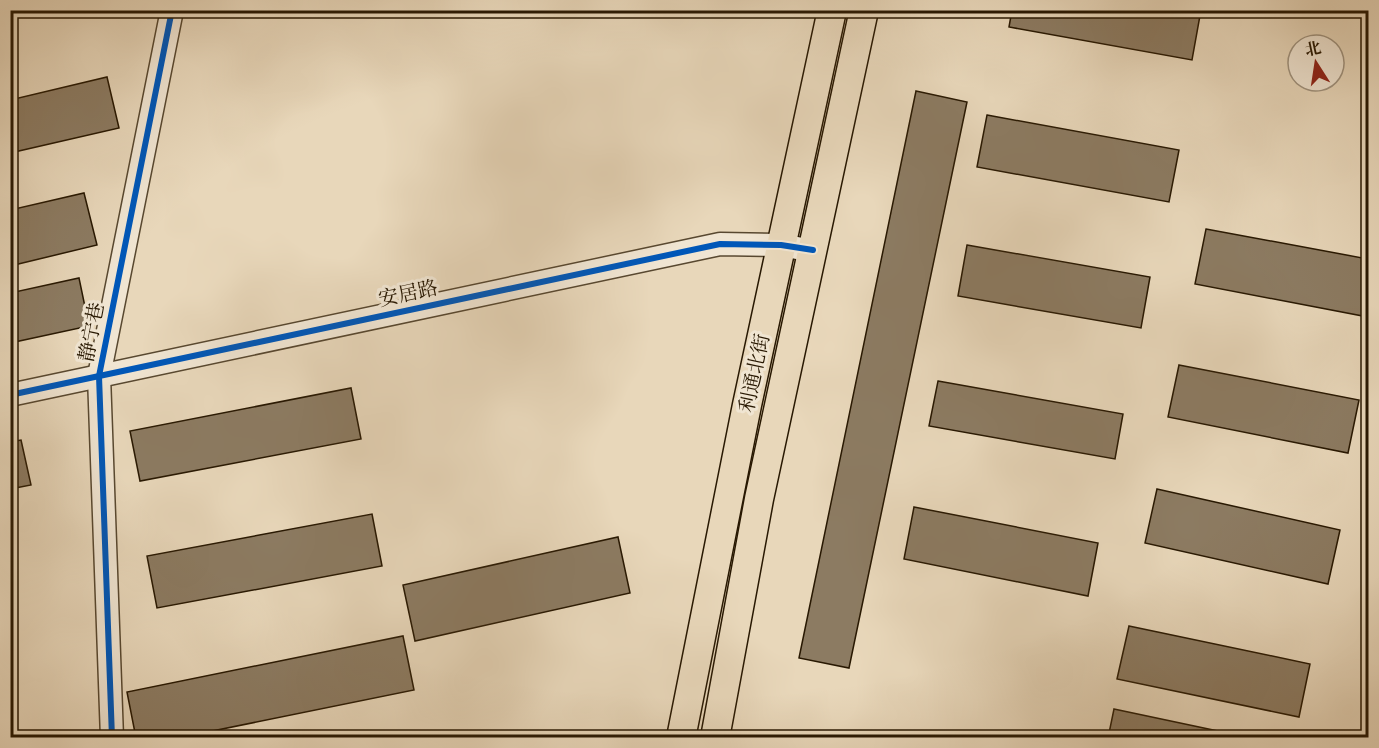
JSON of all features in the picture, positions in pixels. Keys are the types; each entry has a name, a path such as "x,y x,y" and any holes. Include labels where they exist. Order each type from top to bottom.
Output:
{"main road":[{"name":"利通北街","path":"681,738 747,405 832,10"},
{"name":"利通北街","path":"715,738 759,498 864,10"}],"street":[{"name":"静宁巷","path":"112,738 99,376 172,10"},
{"name":"安居路","path":"10,395 720,244 781,245 813,250"}],"building":[{"path":"1012,10 1201,10 1192,60 1009,27"},
{"path":"107,77 119,128 10,153 10,100"},
{"path":"916,91 967,102 849,668 799,658"},
{"path":"987,115 1179,150 1169,202 977,167"},
{"path":"84,193 97,245 10,266 10,210"},
{"path":"1206,229 1368,259 1368,317 1195,284"},
{"path":"967,245 1150,277 1141,328 958,296"},
{"path":"79,278 89,326 10,343 10,293"},
{"path":"1179,365 1359,400 1348,453 1168,417"},
{"path":"938,381 1123,414 1115,459 929,426"},
{"path":"351,388 361,439 140,481 130,431"},
{"path":"21,440 31,485 10,489 10,442"},
{"path":"1157,489 1340,530 1328,584 1145,543"},
{"path":"914,507 1098,543 1088,596 904,559"},
{"path":"372,514 382,566 157,608 147,556"},
{"path":"618,537 630,593 415,641 403,585"},
{"path":"1129,626 1310,664 1299,717 1117,679"},
{"path":"403,636 414,690 178,738 136,738 127,692"},
{"path":"1114,709 1251,738 1108,738"}],"cycle path":[{"path":"112,738 99,376 172,10"},
{"path":"10,395 720,244 781,245 813,250"}]}
